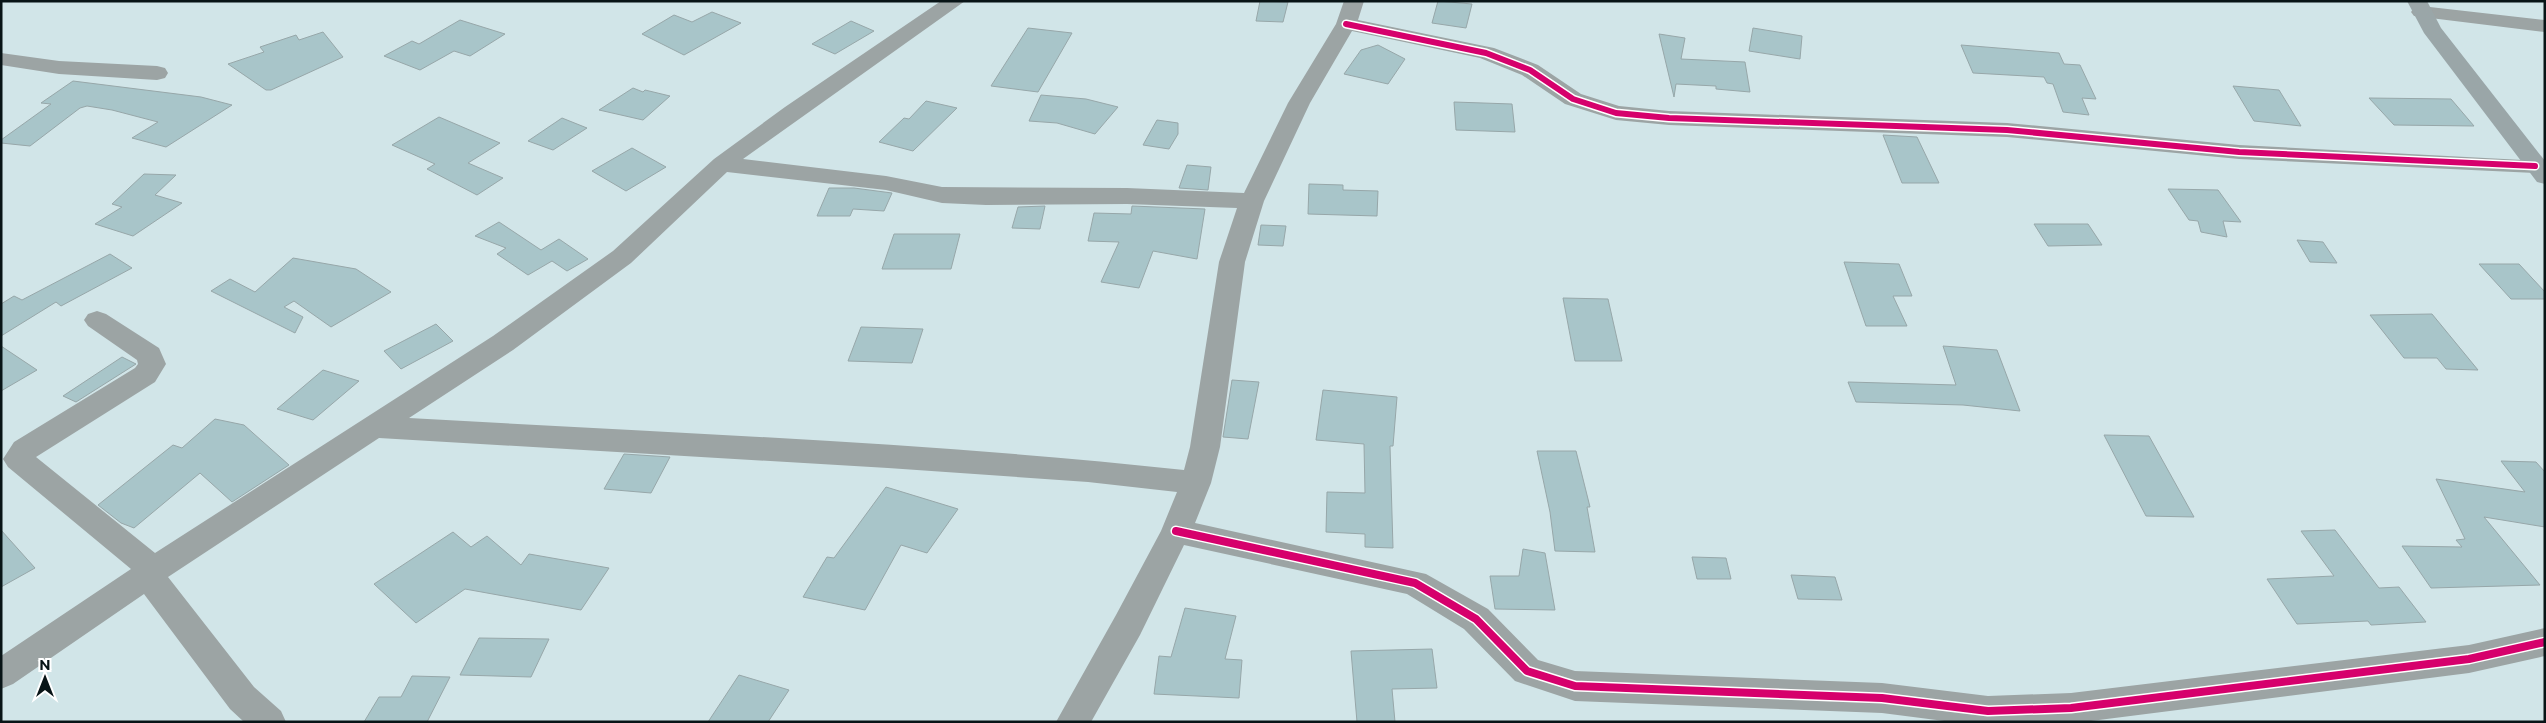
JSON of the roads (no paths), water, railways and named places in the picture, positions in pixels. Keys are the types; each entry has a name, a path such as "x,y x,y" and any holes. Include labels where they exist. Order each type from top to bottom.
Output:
{"main road":[{"path":"2419,7 2431,29 2540,172"}],"street":[{"path":"1,674 503,342 622,257 722,164 793,112 955,1"},
{"path":"2419,7 2545,26"},
{"path":"1072,722 1128,625 1176,531 1196,483 1205,447 1232,262 1252,201 1299,103 1350,12 1486,53 1530,70 1573,99 1616,113 1669,118 2007,130 2239,152 2540,172"},
{"path":"1,59 40,67 157,73"},
{"path":"722,164 886,183 942,195 986,197 1127,196 1252,201"},
{"path":"97,320 149,355 152,364 146,375 24,450 18,460 151,573 242,698 269,722"},
{"path":"374,427 898,458 1088,471 1196,483"},
{"path":"1176,531 1415,583 1476,619 1528,671 1575,686 1882,698 1988,711 2070,708 2469,659 2545,642"}]}
